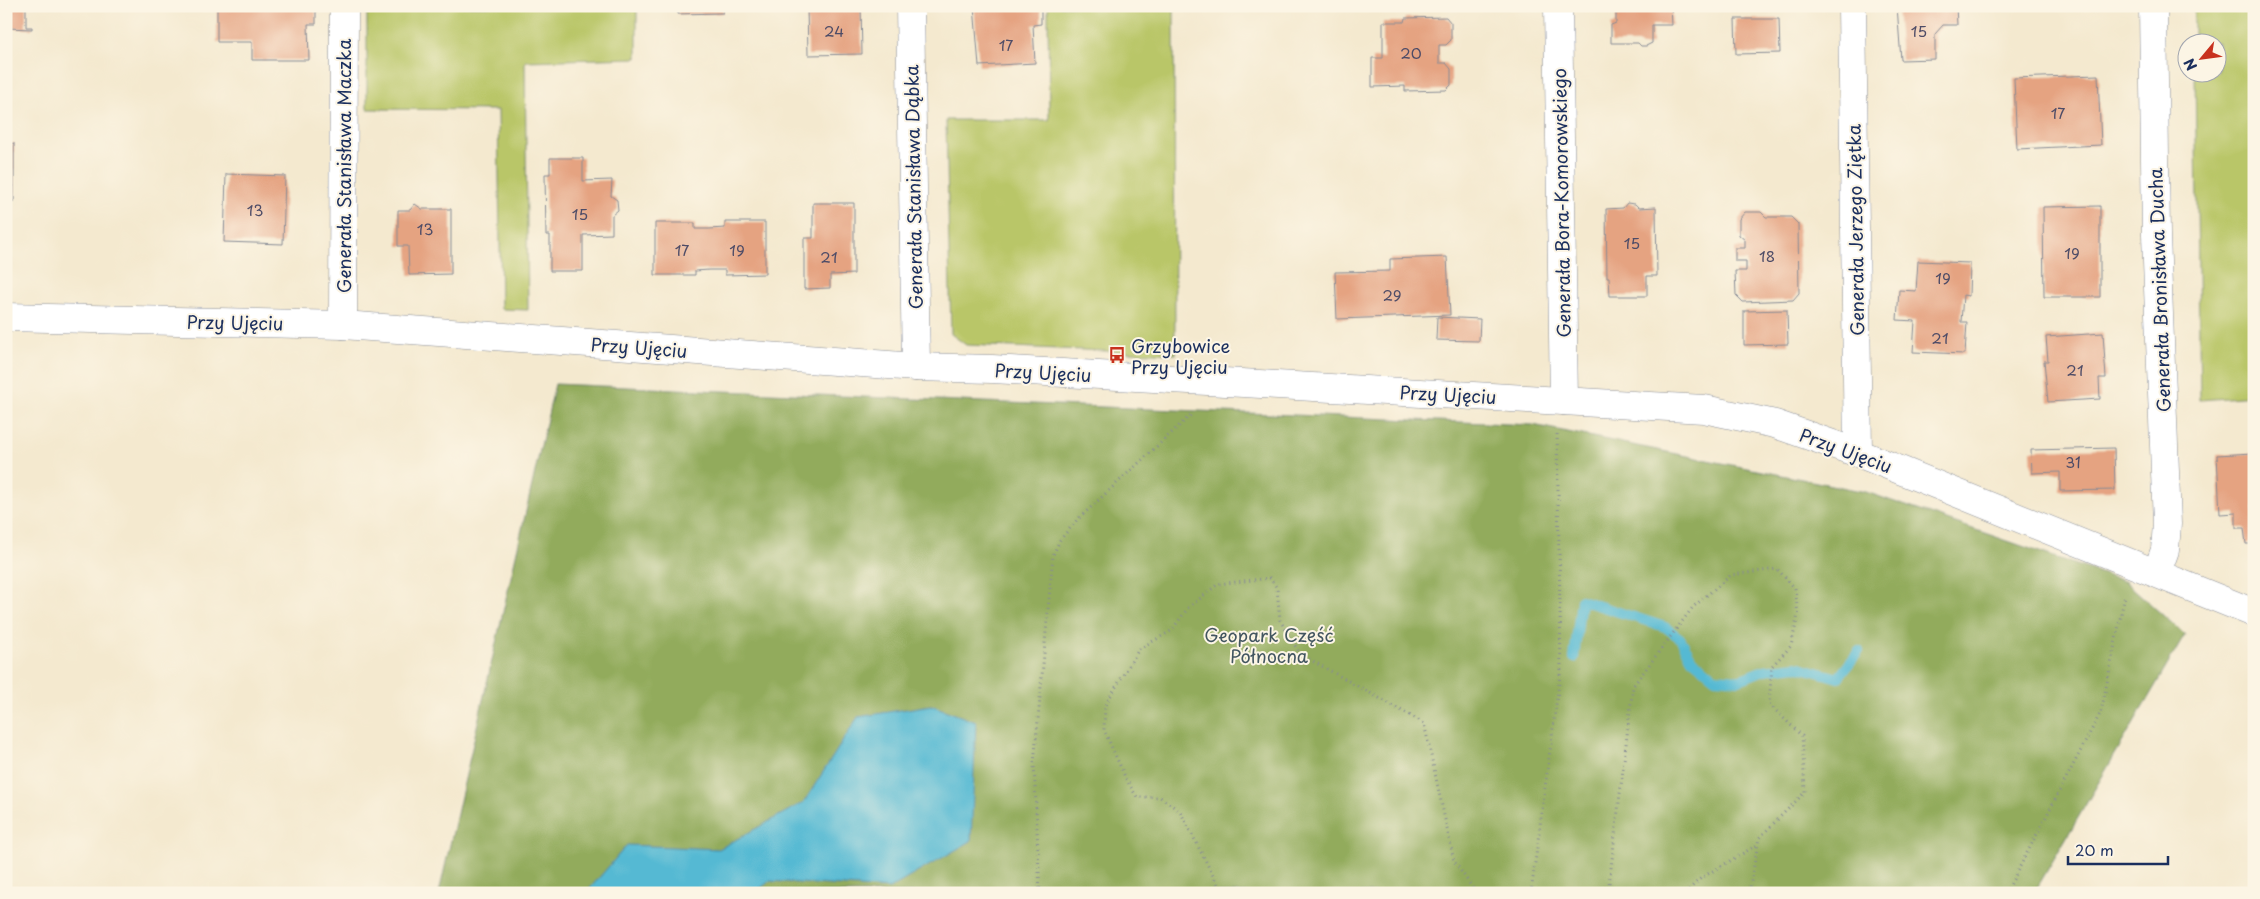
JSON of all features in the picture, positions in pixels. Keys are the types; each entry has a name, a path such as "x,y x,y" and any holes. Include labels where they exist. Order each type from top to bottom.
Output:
{"street":[{"name":"Generała Stanisława Maczka","path":"343,325 344,6"},
{"name":"Generała Stanisława Dąbka","path":"910,6 916,367"},
{"name":"Generała Bora-Komorowskiego","path":"1558,6 1564,401"},
{"name":"Generała Jerzego Ziętka","path":"1852,6 1858,453"},
{"name":"Generała Bronisława Ducha","path":"2153,6 2157,245 2167,524 2165,550 2157,572"},
{"name":"Przy Ujęciu","path":"6,316 343,325 916,367 1022,370 1704,409 1775,424 1858,453 2157,572 2254,613"}],"path":[{"path":"1531,893 1561,668 1557,430 1564,401"},
{"path":"1040,893 1034,764 1053,554 1060,540 1077,520 1194,412"},
{"path":"1547,429 1566,430"},
{"path":"1608,893 1633,686 1700,600 1731,575 1777,569 1795,588 1798,615 1791,646 1772,666 1770,704 1802,736 1805,792 1759,838 1749,893"},
{"path":"1222,893 1180,811 1160,797 1137,797 1126,779 1104,730 1105,705 1139,649 1171,631 1188,608 1218,584 1270,578 1277,588 1280,620 1300,654 1424,723 1454,860 1476,893"},
{"path":"2006,893 2101,712 2126,597 2123,590"},
{"path":"1685,893 1701,878 1757,844"}],"green space":[{"path":"367,6 637,6 637,58 525,61 528,310 501,309 498,110 367,109"},
{"path":"1048,6 1174,6 1175,354 966,345 951,334 946,120 1049,120"},
{"path":"2194,6 2254,6 2254,396 2200,400 2195,82 2228,82 2228,32 2194,32"},
{"name":"Geopark Część Północna","path":"555,384 1533,425 1866,492 2126,582 2185,635 2034,893 439,893"}],"water":[{"path":"931,705 976,722 971,841 889,889 770,881 754,893 586,893 627,845 719,849 804,802 858,717"}],"building":[{"path":"6,6 26,6 26,27 32,27 32,29 6,28"},
{"path":"217,6 316,6 316,24 308,24 309,60 252,60 252,42 217,42"},
{"path":"678,6 723,6 723,13 678,14"},
{"path":"807,6 861,6 862,54 808,55"},
{"path":"974,6 1041,6 1041,24 1033,25 1035,63 979,66"},
{"path":"1616,6 1671,6 1672,25 1652,25 1652,43 1646,46 1641,46 1638,43 1611,43 1611,25 1616,23"},
{"path":"1732,6 1788,6 1785,9 1736,10"},
{"path":"1897,6 1956,6 1957,25 1943,25 1935,34 1935,59 1901,60"},
{"path":"1446,17 1451,23 1451,40 1446,45 1439,45 1439,63 1446,63 1451,69 1451,85 1446,90 1405,91 1405,86 1372,87 1372,58 1383,58 1383,22 1404,22 1405,18"},
{"path":"1735,19 1779,19 1780,53 1736,54"},
{"path":"2098,75 2101,145 2017,149 2014,78"},
{"path":"6,124 9,124 9,144 14,143 14,201 6,202"},
{"path":"550,158 583,158 583,181 612,180 611,196 617,200 618,210 612,215 612,234 583,235 583,271 550,271 550,235 546,235 545,174 550,174"},
{"path":"226,174 285,176 283,244 224,242"},
{"path":"813,203 854,203 854,274 830,275 830,288 804,289 804,238 813,238"},
{"path":"1627,203 1635,204 1639,208 1656,207 1657,276 1647,276 1647,296 1610,296 1609,277 1607,277 1606,209 1623,208"},
{"path":"415,204 422,209 451,209 451,274 409,275 408,246 398,246 398,210 410,210"},
{"path":"2100,206 2100,297 2044,297 2043,207"},
{"path":"1745,212 1761,212 1766,217 1791,217 1798,224 1799,293 1793,300 1743,302 1736,295 1735,271 1746,271 1746,261 1735,261 1735,248 1745,248 1745,240 1739,235 1739,219"},
{"path":"725,222 765,222 765,274 725,275 725,270 709,270 695,271 695,275 655,275 655,223 695,223 695,229 709,229 725,228"},
{"path":"1447,257 1450,315 1337,319 1335,272 1390,271 1390,259"},
{"path":"1918,261 1970,263 1969,296 1963,295 1961,322 1967,322 1965,354 1913,352 1915,321 1897,320 1899,290 1916,291"},
{"path":"1787,310 1788,344 1744,345 1744,311"},
{"path":"1437,317 1480,319 1479,341 1436,340"},
{"path":"2103,333 2106,378 2099,378 2100,399 2048,402 2044,361 2048,361 2046,337"},
{"path":"2114,448 2115,490 2060,491 2060,472 2032,473 2031,450"},
{"path":"2254,453 2254,544 2246,544 2244,528 2236,528 2236,513 2220,514 2217,455"}],"waterway":[{"path":"1574,658 1581,600 1665,627 1680,638 1692,659 1715,678 1739,680 1764,670 1796,666 1838,678 1859,651"}],"place":[{"name":"Grzybowice Przy Ujęciu","path":"1117,355"}]}
